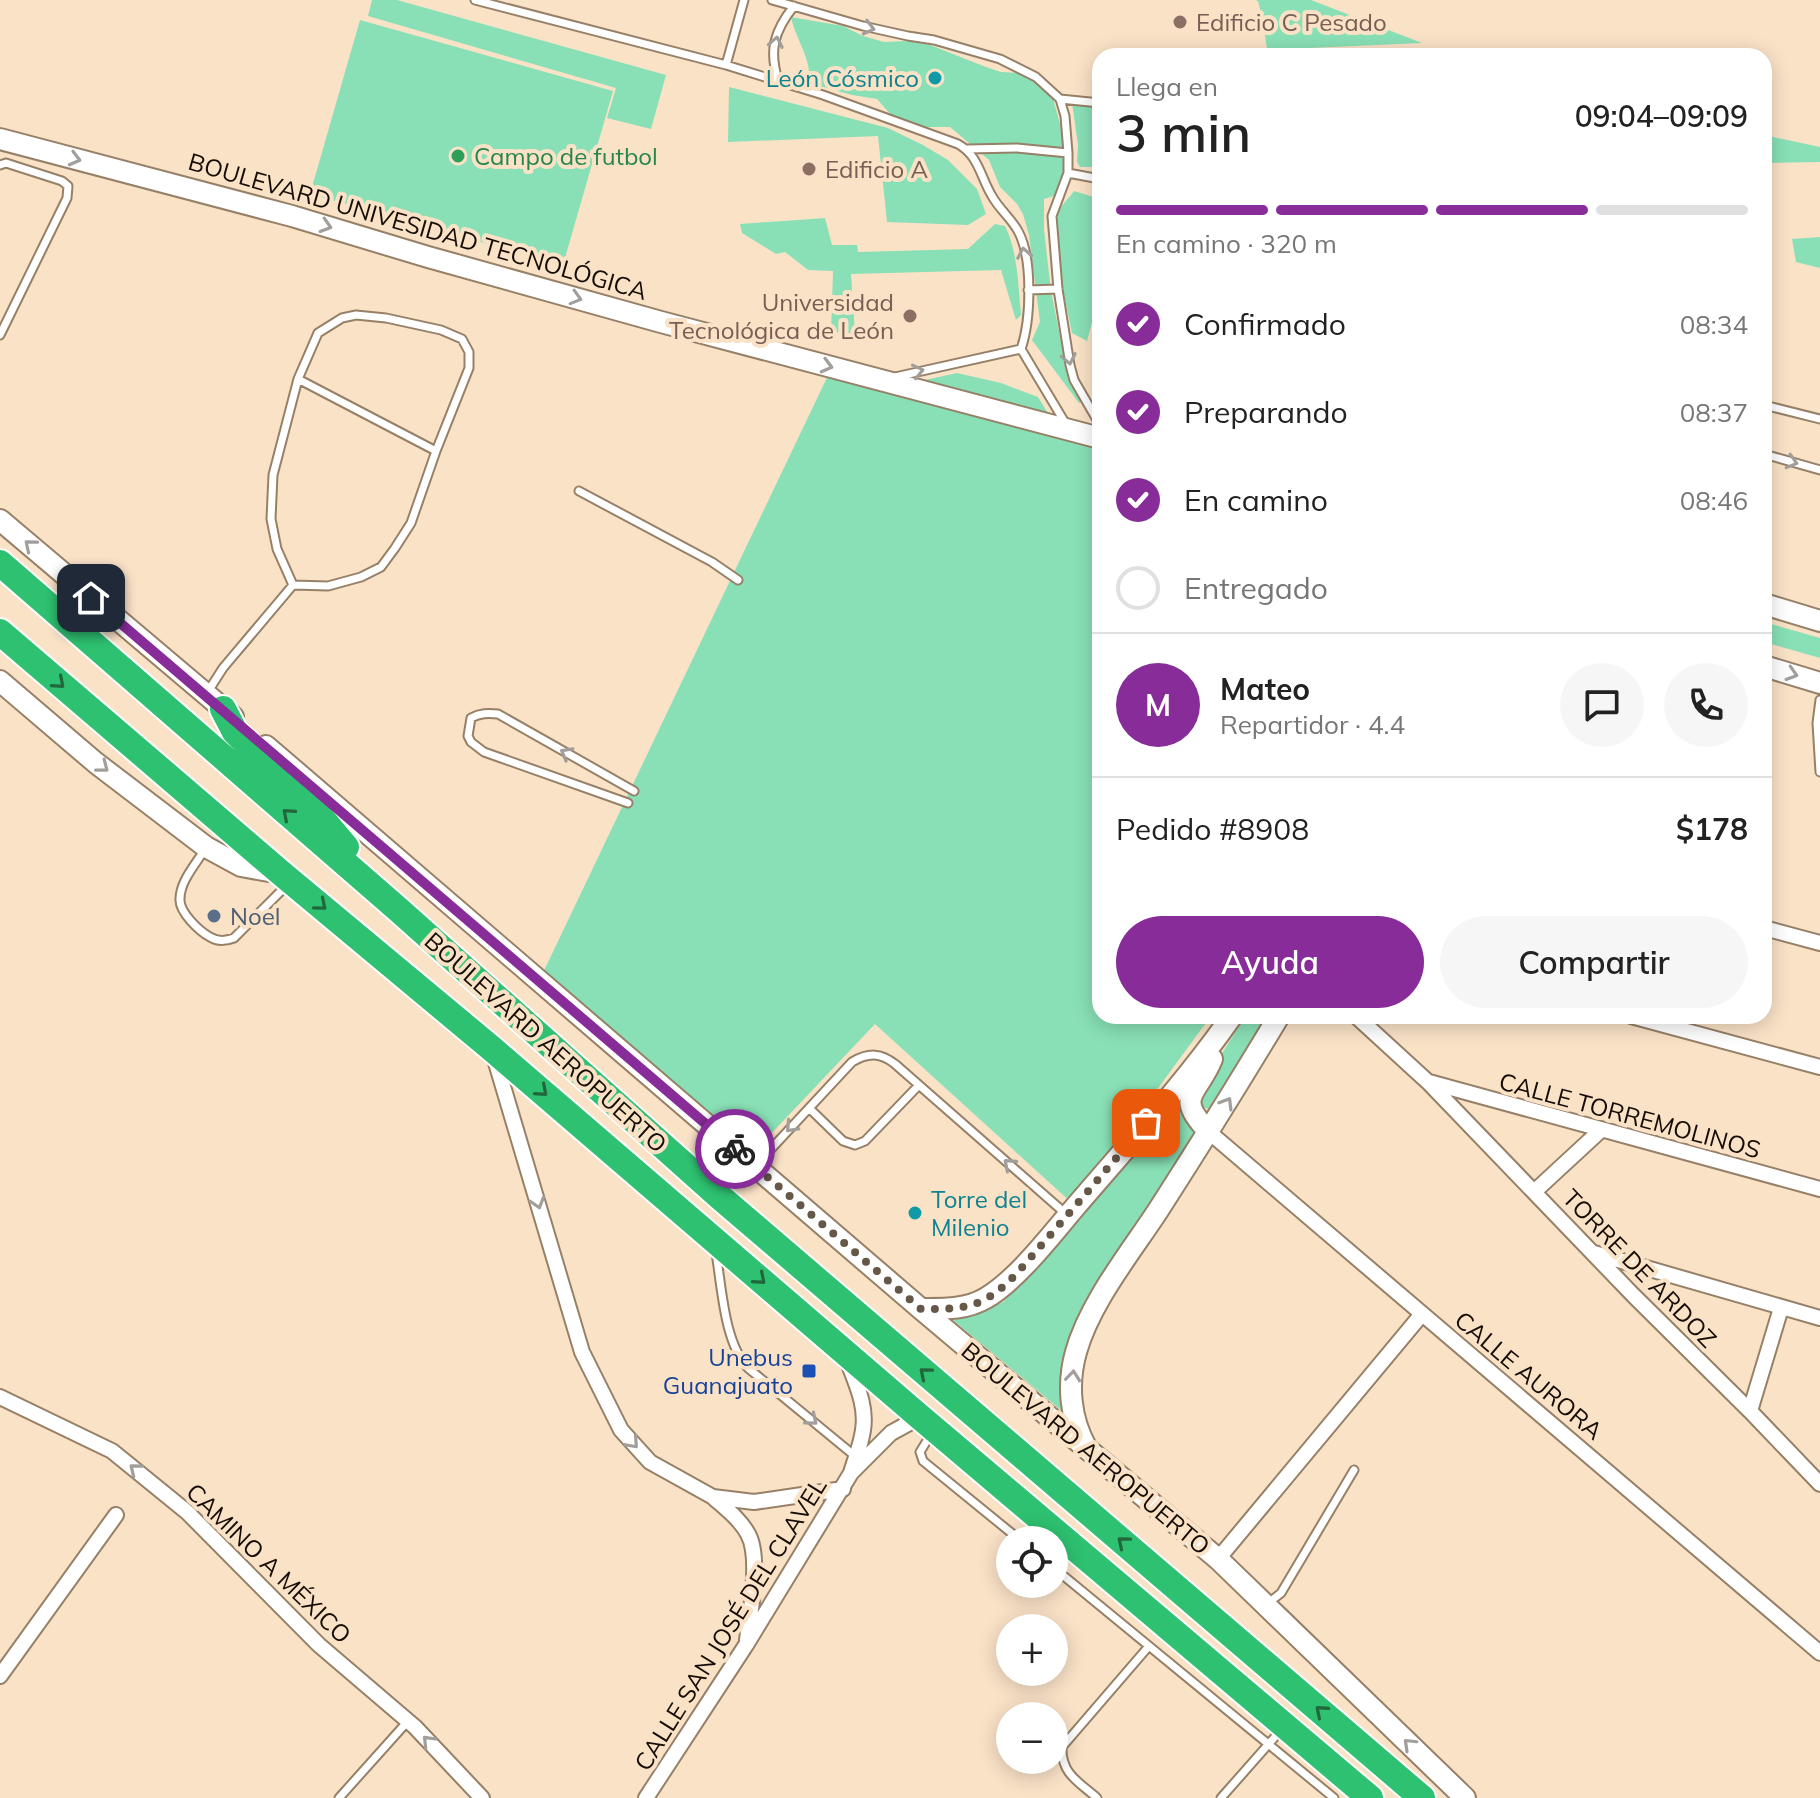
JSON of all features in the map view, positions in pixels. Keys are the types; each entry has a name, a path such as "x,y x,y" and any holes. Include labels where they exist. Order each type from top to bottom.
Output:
{"highway":[{"name":"BOULEVARD AEROPUERTO","path":"0,563 400,911 720,1197 1422,1798"},
{"name":"BOULEVARD AEROPUERTO","path":"0,632 844,1351 1277,1735 1370,1798"},
{"path":"215,702 235,732 314,809 400,911"}],"street":[{"name":"BOULEVARD UNIVESIDAD TECNOLÓGICA","path":"0,139 1092,436"},
{"name":"BOULEVARD AEROPUERTO","path":"0,520 921,1309 1218,1559 1465,1798"},
{"path":"1772,606 1820,621"},
{"path":"1772,668 1820,683"},
{"path":"0,681 96,763 206,847 241,866 286,876"},
{"path":"1772,930 1820,943"},
{"path":"921,1309 967,1307 1000,1289 1067,1216 1226,1024"},
{"path":"1088,1451 1077,1428 1072,1403 1072,1372 1082,1335 1102,1295 1209,1132 1274,1024"},
{"name":"TORRE DE ARDOZ","path":"1365,1024 1428,1082 1819,1481"},
{"path":"1661,1024 1820,1067"},
{"path":"1209,1132 1192,1114 1190,1099 1209,1064 1216,1039"},
{"path":"491,1048 582,1352 621,1430 650,1462 713,1497 747,1531 754,1549 746,1645"},
{"name":"CALLE TORREMOLINOS","path":"1428,1082 1820,1189"},
{"path":"1535,1191 1601,1130"},
{"name":"CALLE AURORA","path":"1209,1132 1820,1653"},
{"path":"1594,1253 1820,1318"},
{"path":"1750,1411 1781,1308"},
{"path":"1218,1559 1422,1314"},
{"path":"844,1351 863,1403 859,1460"},
{"name":"CAMINO A MÉXICO","path":"0,1397 112,1451 187,1512 319,1645 408,1721 482,1798"},
{"name":"CALLE SAN JOSÉ DEL CLAVEL","path":"646,1798 746,1645 859,1460 891,1433 927,1423"},
{"path":"713,1497 754,1502 843,1489"},
{"path":"0,1676 116,1515"}],"lane":[{"path":"475,0 726,65 823,95 967,149 975,158 991,195 1019,231 1025,253 1028,290 1028,326 1021,349 1070,430"},
{"path":"726,65 744,0"},
{"path":"772,0 1000,59 1036,77 1060,99 1065,116 1068,173 1052,216 1058,289 1074,380 1092,411"},
{"path":"779,83 773,61 775,38 794,6"},
{"path":"1060,99 1092,102"},
{"path":"967,149 1017,148 1068,153"},
{"path":"0,165 6,163 62,181 68,186 67,198 0,335"},
{"path":"1068,173 1092,178"},
{"path":"1028,290 1058,289"},
{"path":"349,316 375,317 441,330 462,339 469,352 469,368 411,523 381,567 361,577 328,586 293,585 277,549 271,519 273,475 298,379 318,333 349,316"},
{"path":"880,380 1021,349"},
{"path":"298,379 436,451"},
{"path":"1772,407 1820,419"},
{"path":"1772,456 1820,470"},
{"path":"579,491 712,562 738,580"},
{"path":"215,702 223,668 293,585"},
{"path":"1820,700 1817,723 1820,772"},
{"path":"628,803 484,752 468,736 471,718 477,714 498,714 634,791"},
{"path":"592,790 596,770"},
{"path":"206,847 182,886 179,902 188,917 210,937 223,941 234,938 286,876"},
{"path":"755,1166 852,1062 862,1056 879,1055 888,1058 1067,1216"},
{"path":"809,1108 843,1141 855,1145 865,1141 919,1085"},
{"path":"714,1239 731,1339 740,1359 859,1460"},
{"path":"927,1423 920,1457 1003,1526"},
{"path":"1265,1605 1281,1593 1354,1470"},
{"path":"1068,1579 1149,1646 1277,1735 1334,1798"},
{"path":"1097,1798 1066,1771 1062,1747 1149,1646"},
{"path":"339,1798 408,1721"},
{"path":"1221,1798 1277,1735"}],"green space":[{"path":"372,0 397,0 666,75 651,129 607,118 616,88 368,16"},
{"path":"1255,0 1311,0 1422,43 1267,48 1258,1"},
{"path":"791,17 843,26 884,42 907,41 930,45 1001,72 1019,73 1052,95 1063,135 1063,171 1054,196 1044,199 1044,230 1051,291 1068,377 1083,401 1079,403 1032,340 1040,322 1029,235 1023,214 1000,187 989,160 950,127 914,127 891,115 877,99 809,83 806,57"},
{"name":"Campo de futbol","path":"360,20 613,91 563,265 310,194"},
{"path":"729,87 888,128 923,145 948,160 977,189 986,214 968,225 887,222 878,136 728,142"},
{"path":"1072,103 1092,107 1092,167 1080,167 1077,162 1078,145"},
{"path":"1772,137 1820,147 1820,162 1772,163"},
{"path":"1074,191 1092,197 1092,322 1087,341 1072,333 1063,289 1056,239 1062,206"},
{"path":"825,218 832,245 857,245 858,252 968,249 995,224 1005,226 1015,258 1021,315 1016,320 1001,270 851,274 855,334 831,332 833,271 808,270 785,252 776,254 742,233 740,224"},
{"path":"1820,237 1820,268 1796,262 1792,239"},
{"path":"833,365 1092,436 1092,1024 1205,1024 1073,1204 875,1024 749,1157 540,979"},
{"path":"957,373 1001,383 1038,397 1051,418 925,380"},
{"path":"1772,624 1820,638 1820,658 1772,644"},
{"path":"1241,1024 1262,1024 1208,1109 1200,1105 1199,1089"},
{"path":"1180,1106 1197,1133 1079,1325 1062,1411 953,1320 974,1316 1003,1302"}],"way so far":[{"path":"735,1149 921,1309 948,1309 967,1307 1000,1289 1146,1123"}],"place":[{"name":"Edificio C Pesado","path":"1180,22"},
{"name":"León Cósmico","path":"935,78"},
{"name":"Campo de futbol","path":"458,156"},
{"name":"Edificio A","path":"809,169"},
{"name":"Universidad Tecnológica de León","path":"910,316"},
{"name":"Noel","path":"214,916"},
{"name":"Torre del Milenio","path":"915,1213"},
{"name":"Unebus Guanajuato","path":"809,1371"}],"route":[{"path":"91,598 735,1149"}]}
